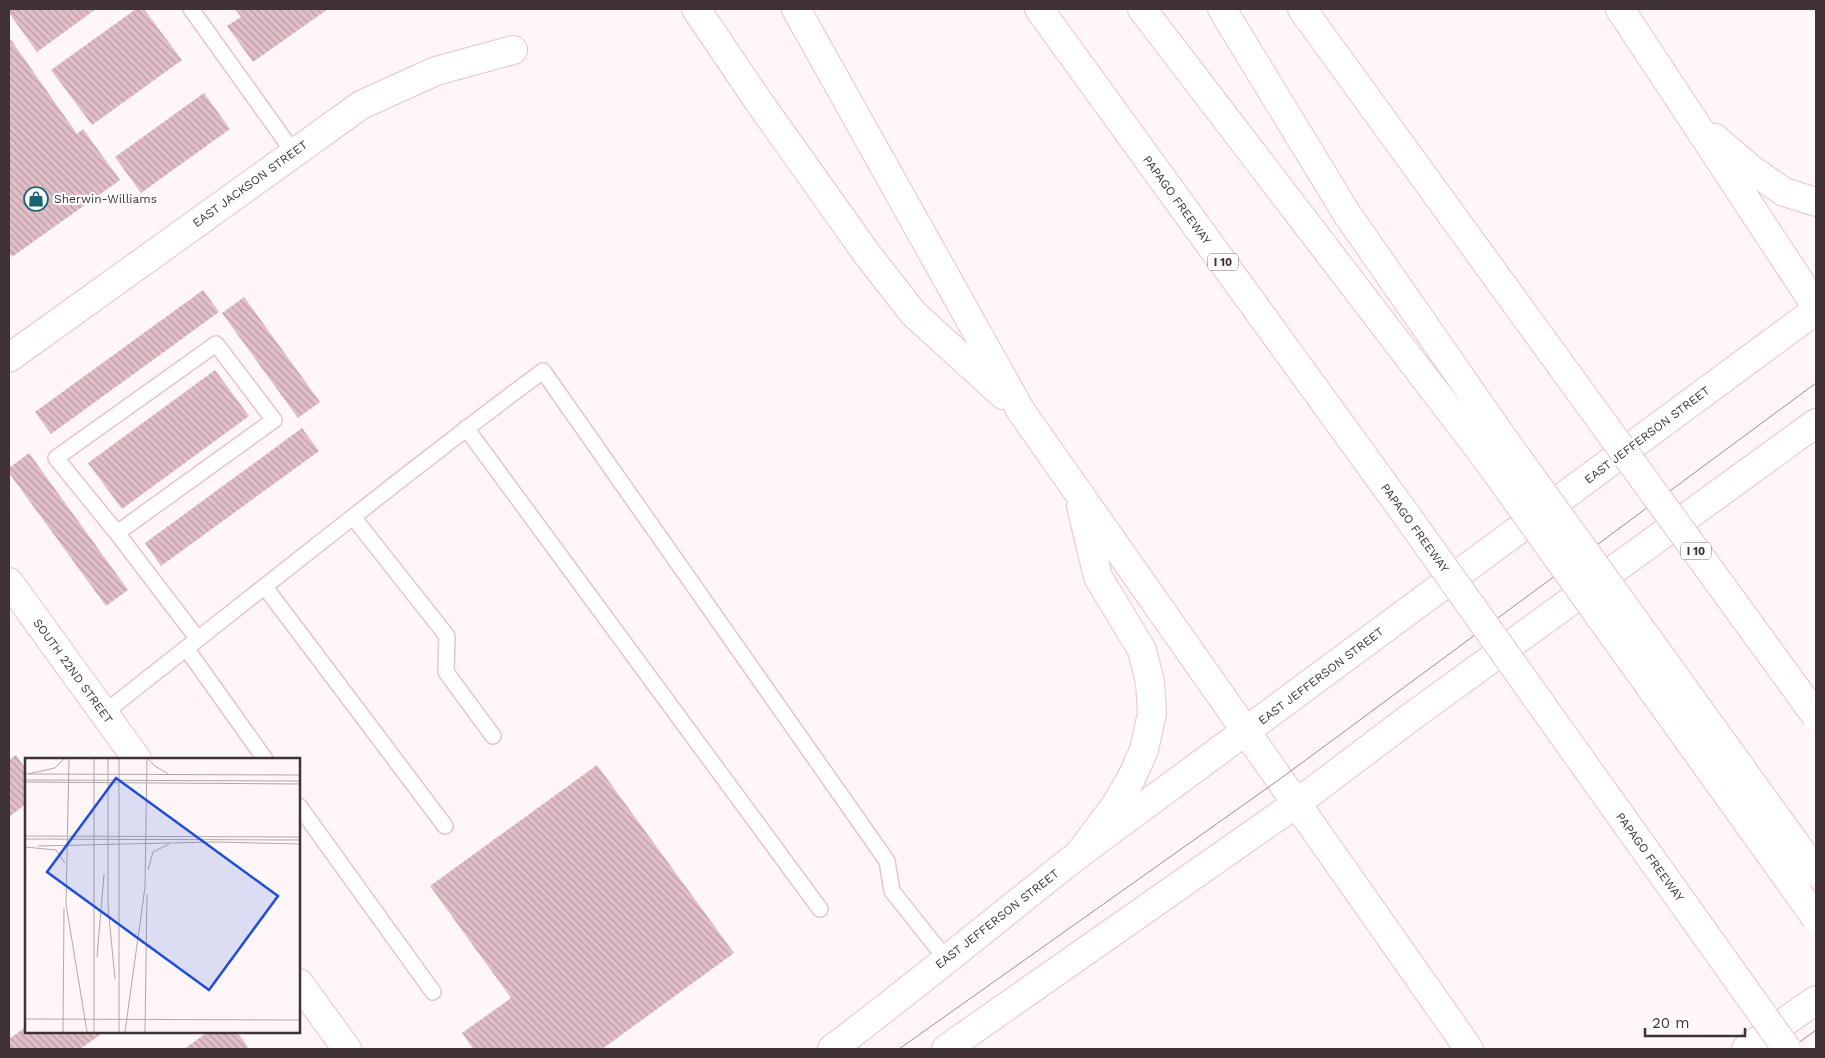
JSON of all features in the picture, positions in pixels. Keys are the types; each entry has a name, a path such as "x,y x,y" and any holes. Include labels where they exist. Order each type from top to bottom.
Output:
{"main road":[{"path":"696,9 759,102 862,246 913,313 1021,411"},
{"path":"796,9 1021,411 1469,1049"},
{"name":"PAPAGO FREEWAY","path":"1039,9 1407,516 1787,1049"},
{"path":"1142,9 1495,448 1816,872"},
{"path":"1222,9 1347,214 1495,448 1816,918"},
{"name":"I 10","path":"1302,9 1816,716"},
{"path":"1620,9 1816,308"},
{"name":"EAST JACKSON STREET","path":"9,358 361,105 436,71 513,50"},
{"path":"1688,112 1726,149 1784,192 1816,202"},
{"name":"EAST JEFFERSON STREET","path":"832,1049 875,1017 1079,854 1247,732 1816,308"},
{"path":"946,1049 1297,803 1816,423"},
{"path":"1078,492 1098,577 1142,650 1150,682 1152,713 1144,750 1131,779 1115,806 1079,854"},
{"name":"SOUTH 22ND STREET","path":"9,582 136,758"},
{"path":"300,984 347,1049"},
{"path":"1746,1049 1816,1000"}],"lane":[{"path":"191,9 294,153"},
{"path":"117,533 274,420 216,344 56,458 117,533 191,643 264,758"},
{"path":"104,713 466,428 543,371 887,861 892,891 946,959"},
{"path":"466,428 820,909"},
{"path":"354,517 447,636 446,672 494,736"},
{"path":"264,587 445,826"},
{"path":"300,807 433,992"}],"building":[{"path":"9,9 96,9 37,52 9,13"},
{"path":"136,9 144,9 182,60 92,125 51,70"},
{"path":"235,9 328,9 253,62 227,26 241,17"},
{"path":"9,37 77,134 83,129 120,180 12,257 9,253"},
{"path":"204,93 230,129 141,193 115,157"},
{"path":"203,290 219,312 51,434 35,412"},
{"path":"244,297 320,402 298,418 222,313"},
{"path":"215,370 249,416 122,509 88,463"},
{"path":"302,428 319,451 161,566 145,543"},
{"path":"29,453 128,590 106,606 9,473 9,468"},
{"path":"16,755 25,768 25,805 9,817 9,760"},
{"path":"597,765 734,953 602,1049 473,1049 462,1033 511,998 430,886"},
{"path":"25,1028 25,1033 103,1033 80,1049 9,1049 9,1039"},
{"path":"207,1033 238,1033 248,1047 245,1049 184,1049"}],"tram line":[{"path":"899,1049 1280,779 1816,383"},
{"path":"1790,1049 1816,1030"}],"place":[{"name":"Sherwin-Williams","path":"36,199"}]}
